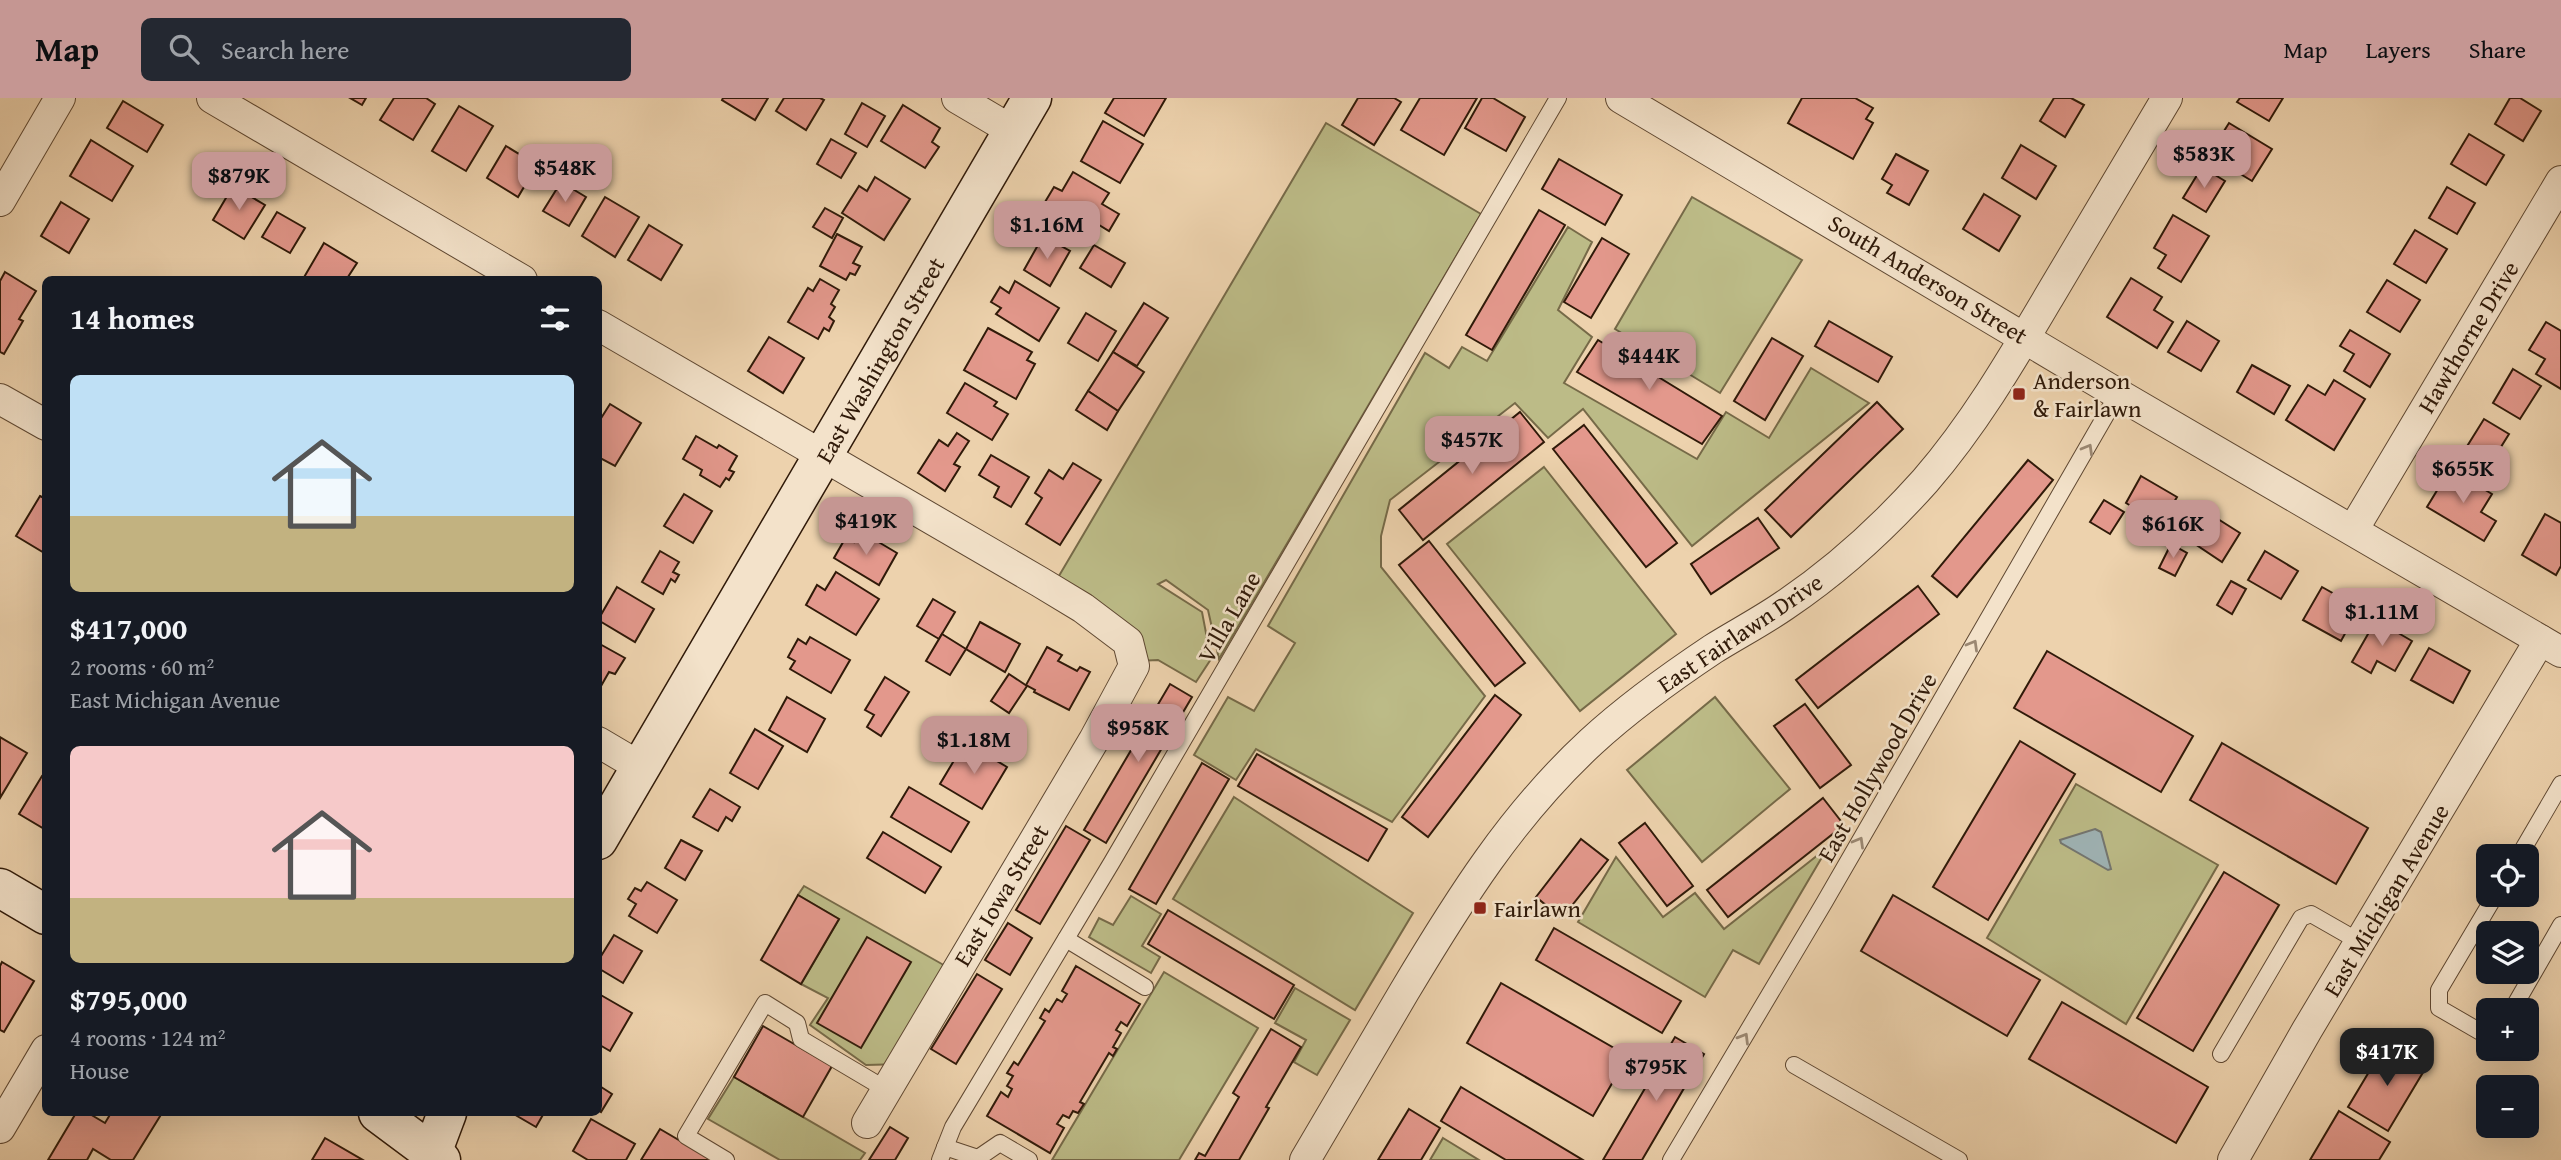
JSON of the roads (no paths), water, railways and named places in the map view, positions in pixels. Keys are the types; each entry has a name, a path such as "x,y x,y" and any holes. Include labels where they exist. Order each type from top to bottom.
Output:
{"main road":[{"name":"East Washington Street","path":"602,833 1032,98"},
{"path":"0,888 42,913"},
{"path":"382,1116 434,1158 446,1116"}],"street":[{"path":"0,201 60,98"},
{"path":"212,98 515,276"},
{"path":"957,98 1013,131"},
{"name":"South Anderson Street","path":"1621,98 2118,394 2551,646"},
{"name":"East Fairlawn Drive","path":"1305,1160 1450,915 1480,868 1522,813 1594,739 1652,691 1783,607 1839,566 1875,534 1925,480 1973,421 2167,98"},
{"name":"Hawthorne Drive","path":"2353,530 2561,181"},
{"path":"602,327 823,457"},
{"path":"0,399 42,423"},
{"name":"East Iowa Street","path":"823,457 1083,608 1128,642 1134,666 1094,740 867,1123"},
{"name":"East Michigan Avenue","path":"2233,1160 2360,943 2551,646"},
{"path":"602,744 642,768"},
{"path":"0,1128 42,1057"}],"lane":[{"name":"Villa Lane","path":"942,1153 953,1127 1066,939 1558,98"},
{"name":"East Hollywood Drive","path":"1671,1160 1824,903 2118,394"},
{"path":"2526,844 2561,784"},
{"path":"2476,1029 2439,1008 2439,990 2488,907"},
{"path":"2221,1054 2301,918 2311,914 2360,943"},
{"path":"2519,998 2561,925"},
{"path":"1066,939 1145,987"},
{"path":"726,1160 686,1136 765,1003 797,1023 801,1039 887,1090"},
{"path":"1794,1065 1959,1160"},
{"path":"942,1153 978,1158 1000,1143 1029,1160"}],"place":[{"name":"Anderson & Fairlawn","path":"2019,394"},
{"name":"Fairlawn","path":"1480,908"}]}
